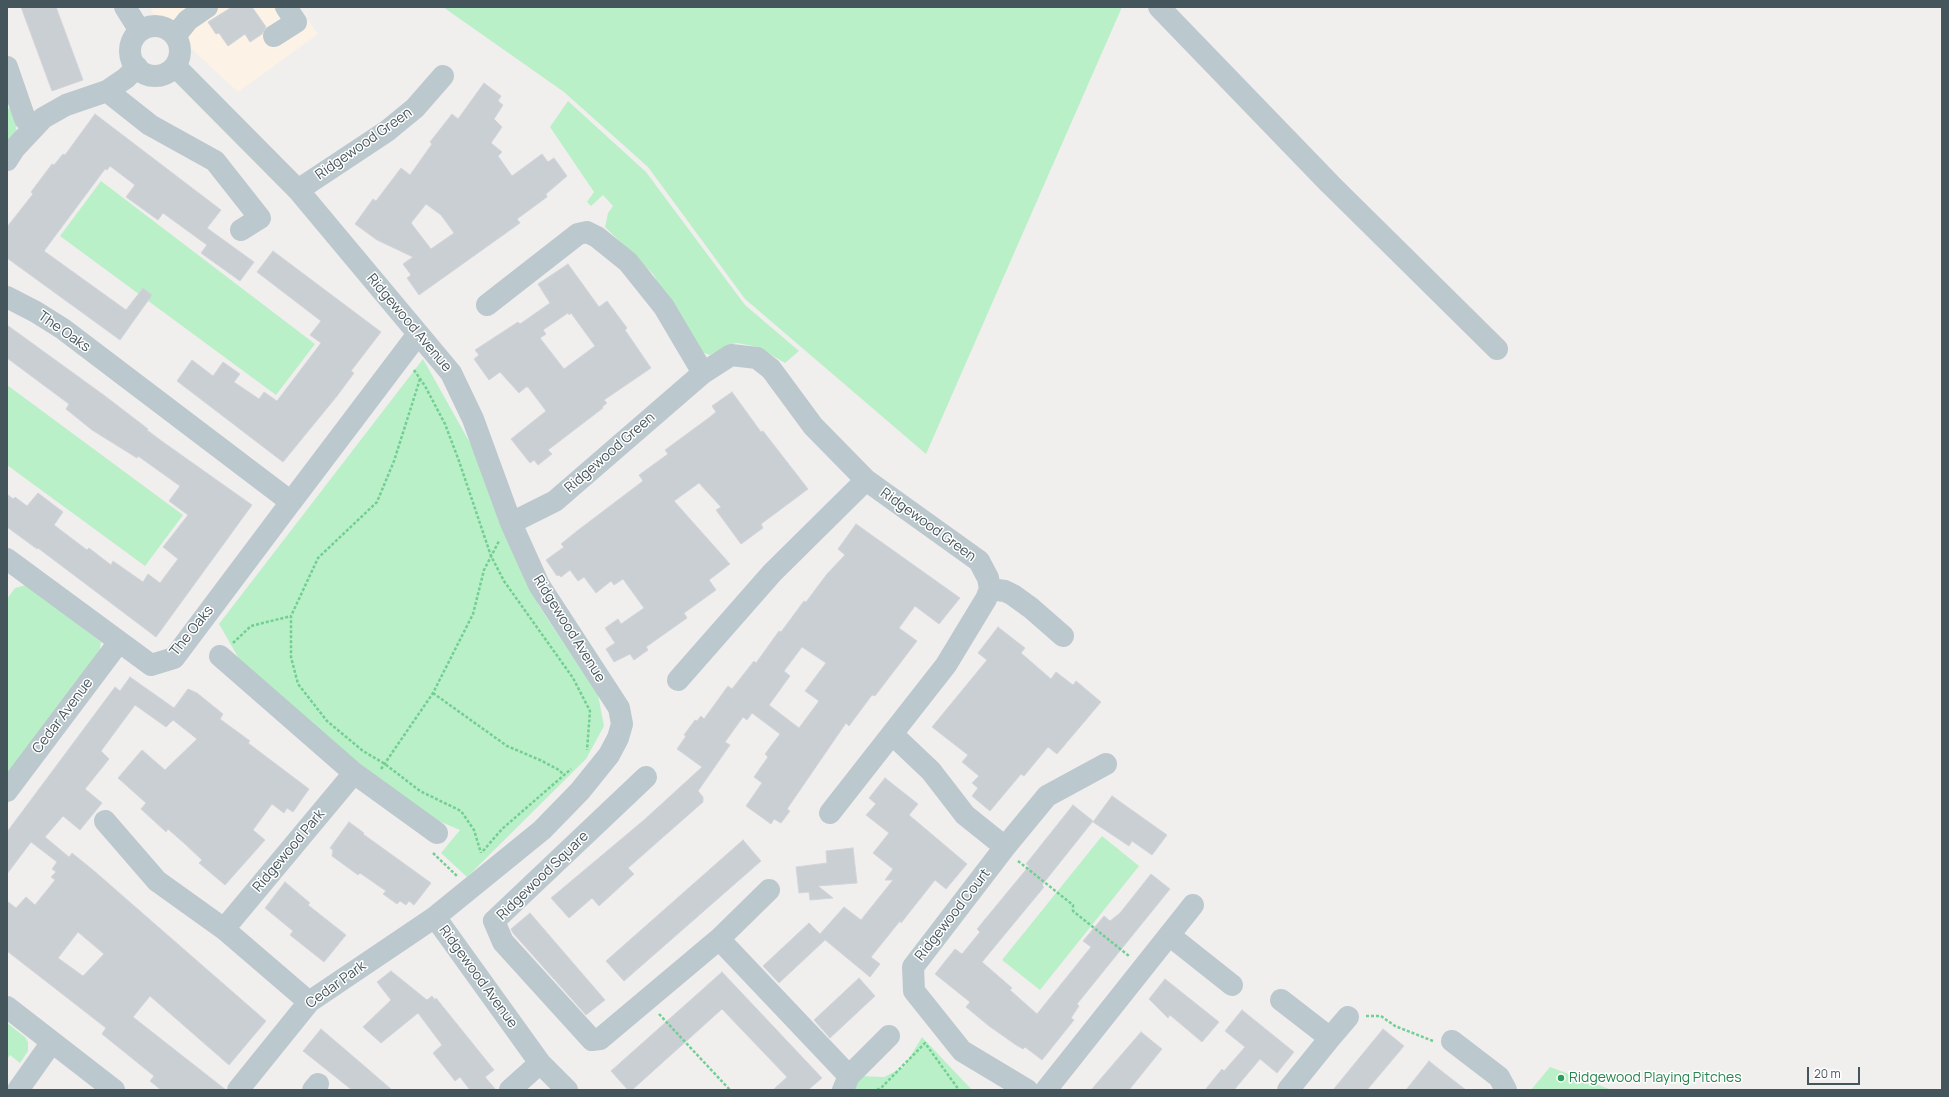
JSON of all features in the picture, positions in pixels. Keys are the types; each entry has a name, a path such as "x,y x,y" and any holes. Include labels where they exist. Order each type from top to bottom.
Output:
{"street":[{"path":"125,7 140,31"},
{"path":"175,36 188,20 207,7"},
{"path":"274,36 296,22 286,7"},
{"path":"1159,7 1330,184 1497,349"},
{"path":"150,26 167,28 175,36 179,44 179,60 175,66 164,74 156,75 142,72 132,58 131,50 135,37 140,31 150,26"},
{"path":"7,66 25,119 34,127"},
{"name":"Ridgewood Avenue","path":"175,66 298,190 451,373 473,419 511,523 539,585 620,708 622,724 618,738 609,754 580,791 542,830 435,917 540,1062 567,1090"},
{"path":"7,160 43,118 66,105 107,91 126,78 137,67"},
{"name":"Ridgewood Green","path":"298,190 387,131 415,108 443,76"},
{"path":"107,91 150,125 214,161 260,218 241,230"},
{"path":"487,305 578,234 586,232 597,237 628,262 664,308 703,373"},
{"name":"The Oaks","path":"7,297 36,312 63,329 291,502"},
{"name":"The Oaks","path":"10,568 151,665 174,658 418,334"},
{"name":"Ridgewood Green","path":"511,523 555,501 703,373 731,355 757,358 771,369 813,426 866,480 978,561 988,578 990,589"},
{"name":"Ridgewood Green","path":"678,680 772,573 866,480"},
{"path":"830,813 946,666 986,599 990,589 1005,591 1013,595 1031,608 1063,636"},
{"name":"Cedar Avenue","path":"7,791 119,642"},
{"path":"220,656 362,778 437,833"},
{"path":"892,734 931,771 965,815 1004,848"},
{"name":"Ridgewood Court","path":"1027,1090 962,1051 914,991 913,967 1004,848 1047,796 1106,764"},
{"name":"Ridgewood Square","path":"646,777 494,921 503,942 592,1040 600,1039 719,939 769,890"},
{"name":"Ridgewood Park","path":"224,929 362,778"},
{"path":"105,821 157,881 224,929 309,1002"},
{"path":"1046,1090 1193,905"},
{"name":"Cedar Park","path":"238,1090 309,1002 435,917"},
{"path":"1169,935 1232,985"},
{"path":"719,939 846,1083 889,1036"},
{"path":"1281,1000 1330,1038"},
{"path":"7,1007 114,1090"},
{"path":"1288,1090 1348,1016"},
{"path":"1452,1041 1500,1077 1506,1090"},
{"path":"18,1090 52,1042"},
{"path":"510,1090 540,1062"}],"path":[{"path":"402,354 420,378 444,424 491,556 504,581 573,678 590,710 586,752"},
{"path":"420,378 394,461 377,502 318,558 291,616 291,657 298,684 327,721 364,751 386,764 420,791 461,811 474,830 481,853"},
{"path":"362,778 386,764 433,693 473,614 484,570 511,523"},
{"path":"220,656 251,626 291,616"},
{"path":"433,693 507,746 540,760 563,774 580,791"},
{"path":"477,857 502,829 563,774 575,767"},
{"path":"437,833 432,852 470,890"},
{"path":"1004,848 1073,905 1073,911 1144,968"},
{"path":"646,1000 730,1090"},
{"path":"1348,1016 1381,1016 1395,1026 1443,1045 1452,1041"},
{"path":"877,1090 882,1087 925,1042 959,1090"}],"shaded area":[{"path":"150,7 298,7 318,34 238,92 153,13"}],"green space":[{"path":"443,7 1122,7 926,454 745,299 648,167 564,92"},
{"path":"568,101 646,172 745,305 799,351 785,363 758,347 737,343 728,345 710,355 698,351 653,274 605,227 608,213 613,206 603,195 591,206 587,202 594,192 550,127"},
{"path":"7,105 9,109 13,108 17,123 16,131 7,144"},
{"path":"101,181 315,344 276,395 60,236"},
{"path":"423,359 474,450 502,525 539,606 598,695 604,726 586,759 467,877 441,853 460,830 422,814 243,670 238,657 219,624"},
{"path":"7,385 183,515 145,566 7,465"},
{"path":"26,585 101,642 99,655 9,773 7,771 7,599 15,588"},
{"path":"1102,836 1139,866 1040,990 1002,960"},
{"path":"7,1023 25,1037 28,1042 28,1051 20,1063 10,1055 7,1059"},
{"path":"922,1037 972,1090 853,1090 860,1076 884,1077 904,1067"},
{"name":"Ridgewood Playing Pitches","path":"1550,1067 1612,1090 1531,1090"}],"building":[{"path":"21,7 56,7 83,80 52,91"},
{"path":"232,7 252,7 266,27 262,34 250,42 245,34 228,46 219,33 216,34 208,22"},
{"path":"484,83 501,96 498,101 503,105 494,119 502,127 491,143 502,152 498,156 512,176 542,154 548,162 554,158 567,176 546,194 547,197 517,219 520,223 419,295 407,278 411,275 403,264 413,257 377,240 355,224 373,199 376,201 401,168 410,175 432,144 430,142 452,114 458,119","holes":["426,204 441,215 454,233 431,249 411,223"]},
{"path":"95,114 221,210 207,228 254,262 240,281 201,253 207,245 163,213 158,220 126,197 135,185 110,166 107,170 105,169 44,251 126,310 143,288 152,295 120,340 7,258 7,227 33,194 31,192 52,164 54,165 63,154 65,155"},
{"path":"273,251 381,332 351,371 354,373 337,396 283,462 177,381 192,360 213,376 223,362 240,374 234,382 259,399 264,392 277,401 321,343 310,335 321,321 257,272"},
{"path":"568,264 599,307 607,301 627,328 625,330 651,368 604,400 607,403 602,407 603,408 548,450 552,454 538,465 534,460 530,463 511,439 546,411 528,387 519,393 500,372 489,380 474,359 479,355 475,350 518,322 520,324 550,303 538,284","holes":["568,313 569,315 571,313 595,346 564,369 540,338 546,334 543,330"]},
{"path":"7,325 105,396 163,442 252,505 156,637 38,548 37,549 7,527 7,494 13,499 15,497 27,506 38,493 63,512 54,525 87,550 89,548 111,565 113,561 143,582 148,574 160,583 178,559 163,547 188,515 169,501 180,486 138,456 137,458 92,430 66,409 69,404 7,358"},
{"path":"732,392 761,432 763,431 808,489 761,524 763,528 741,544 716,510 721,507 699,483 674,501 730,564 709,580 716,590 684,613 687,618 646,647 648,650 634,660 630,654 614,662 606,649 615,643 605,628 618,619 621,624 644,608 623,579 614,585 611,581 596,593 584,577 578,581 570,570 561,577 559,575 557,576 546,560 564,547 561,544 643,481 639,475 668,454 665,450 716,412 712,406"},
{"path":"856,524 960,598 939,624 915,606 899,628 917,641 875,696 872,695 849,726 846,723 787,809 790,811 781,823 774,819 771,824 746,806 762,783 754,777 768,757 765,754 780,734 752,713 747,720 743,717 725,742 730,745 698,791 703,797 703,802 628,868 634,874 599,906 592,898 569,918 551,898 644,820 702,767 677,749 686,736 684,735 695,720 697,721 701,716 704,719 728,686 732,689 754,661 756,663 779,631 781,632 804,601 806,602 827,574 845,555 838,549","holes":["802,647 826,663 805,691 819,701 799,728 769,705 790,676 784,671"]},
{"path":"998,627 1025,648 1021,653 1051,679 1056,672 1073,685 1076,681 1101,702 1057,754 1048,747 1024,776 1021,774 990,811 972,796 978,788 972,783 979,776 962,762 968,755 932,727 987,660 978,653"},
{"path":"130,677 174,708 188,689 197,693 223,714 220,719 250,741 248,743 309,789 293,812 287,808 284,813 272,804 253,830 265,840 225,885 199,863 202,860 185,844 168,829 166,832 141,809 146,803 118,778 142,750 165,770 197,739 173,720 166,727 135,705 101,751 109,759 85,789 102,803 80,830 63,816 45,837 69,857 72,853 93,870 266,1021 229,1065 150,996 133,1017 226,1090 161,1090 150,1081 154,1076 102,1034 106,1028 7,951 7,901 16,908 26,897 35,905 55,880 51,877 56,872 52,869 57,862 31,842 7,874 7,832 115,687 120,691","holes":["78,932 104,954 83,976 58,958"]},
{"path":"885,778 918,804 909,815 967,864 946,889 935,880 901,923 900,921 871,957 880,964 870,977 824,939 825,940 779,983 763,966 809,923 820,934 844,907 861,920 893,880 885,880 893,869 873,853 889,833 866,815 876,804 869,798"},
{"path":"1112,796 1167,835 1152,855 1132,841 1129,846 1093,822"},
{"path":"1073,805 1093,821 1042,885 1044,887 982,962 1012,988 1010,990 1037,1014 1091,947 1083,941 1104,916 1110,921 1120,913 1151,874 1170,889 1077,1004 1079,1006 1071,1018 1074,1020 1042,1060 1025,1047 1023,1049 1016,1045 989,1026 966,1007 970,1002 935,974 955,949 962,954 980,932 977,929 1029,866 1026,864"},
{"path":"349,822 364,833 363,834 431,883 414,905 409,901 406,905 400,901 397,904 383,894 386,891 360,873 358,875 332,856 333,850 330,848"},
{"path":"743,840 761,861 624,981 606,961"},
{"path":"853,848 857,883 818,886 833,898 810,900 809,892 799,893 796,867 827,863 826,851"},
{"path":"285,882 310,903 308,905 346,935 324,962 290,935 293,931 265,908"},
{"path":"530,913 605,1000 586,1015 513,933 511,929"},
{"path":"391,971 427,1000 432,996 435,1000 436,998 494,1070 485,1077 496,1090 470,1090 460,1077 455,1081 433,1053 442,1045 418,1013 381,1043 363,1027 391,1000 377,982"},
{"path":"722,972 822,1078 808,1090 773,1090 787,1077 722,1009 632,1090 628,1090 611,1071"},
{"path":"859,978 875,996 830,1038 814,1020"},
{"path":"1165,979 1219,1022 1202,1042 1170,1015 1168,1018 1149,999"},
{"path":"1242,1010 1294,1052 1277,1073 1260,1059 1234,1090 1205,1090 1222,1069 1224,1071 1245,1047 1225,1031"},
{"path":"321,1029 392,1090 352,1090 303,1051"},
{"path":"1383,1029 1404,1046 1367,1090 1333,1090"},
{"path":"1141,1032 1162,1049 1129,1090 1091,1090"},
{"path":"1429,1061 1444,1073 1466,1090 1406,1090"}],"place":[{"name":"Ridgewood Playing Pitches","path":"1561,1078"}]}
